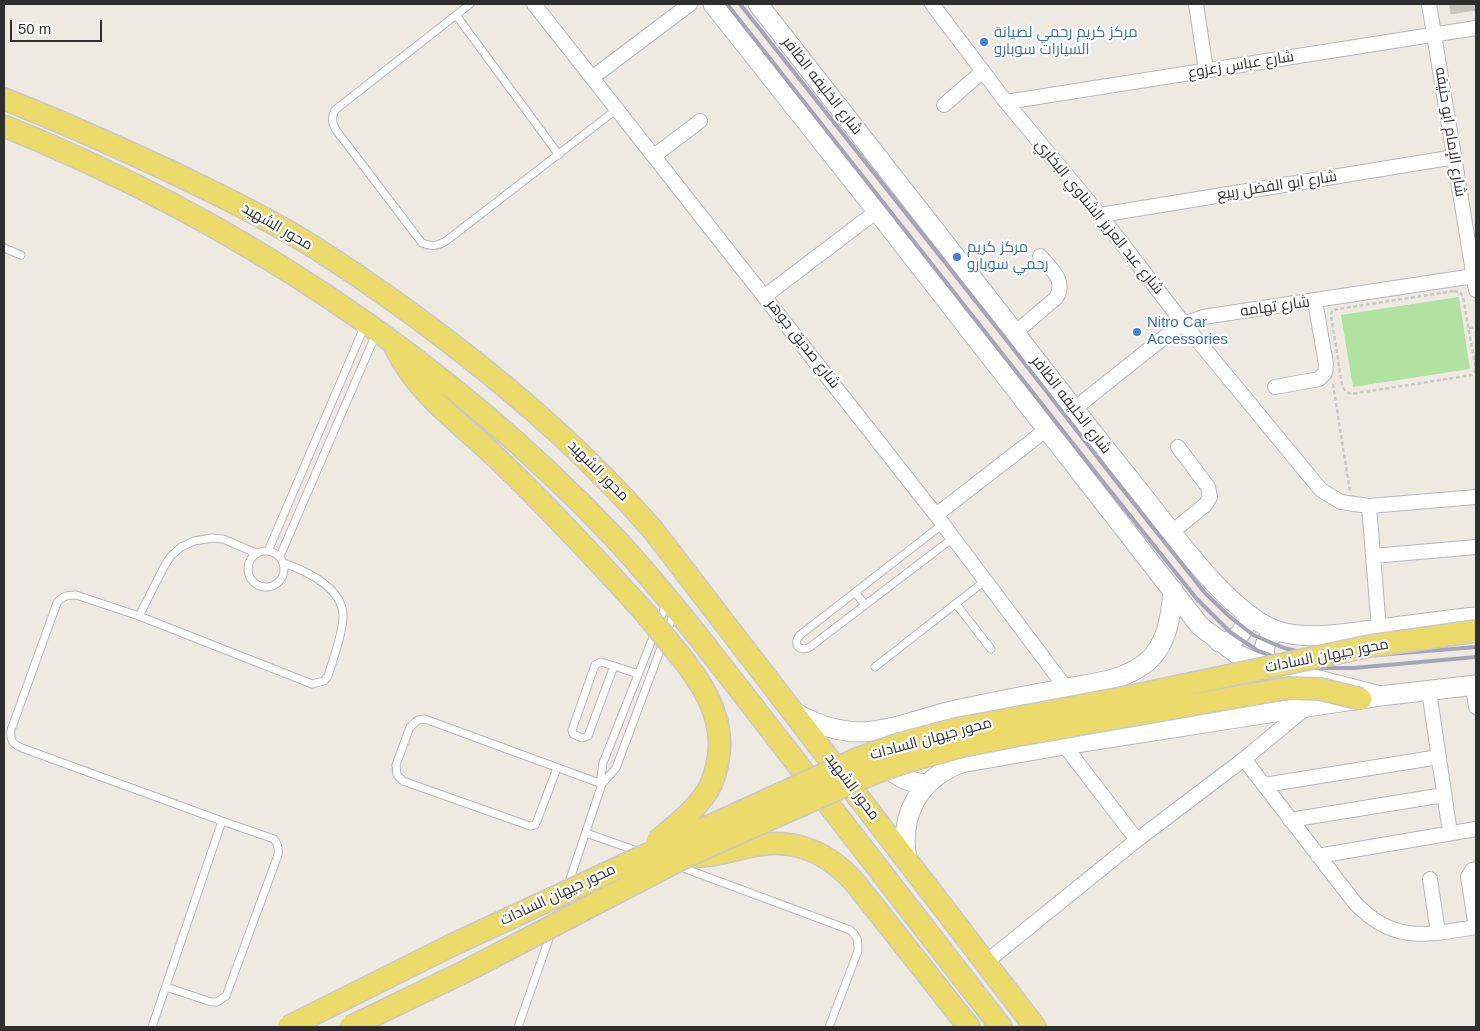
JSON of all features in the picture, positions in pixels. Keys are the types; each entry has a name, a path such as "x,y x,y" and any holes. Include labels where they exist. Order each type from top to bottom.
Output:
{"main road":[{"name":"محور الشهيد","path":"4,99 95,137 244,207 316,248 394,300 489,373 554,427 653,530 1035,1027"},
{"name":"محور الشهيد","path":"4,126 111,173 203,220 308,282 378,331 470,402 539,463 616,540 672,603 1001,1027"},
{"path":"378,331 426,392 498,458 546,506 647,615 704,688 718,722 719,758 714,778 705,796 691,813 633,861"},
{"name":"محور جيهان السادات","path":"288,1027 452,945 633,861 859,758 899,744 956,729 1122,698 1370,646 1476,631"},
{"name":"محور جيهان السادات","path":"350,1027 466,972 687,856 874,773 912,760 963,746 1019,734 1288,688 1320,689 1371,698"},
{"path":"687,856 714,856 769,843 797,846 814,851 830,860 844,870 866,896 969,1027"}],"street":[{"name":"شارع صديق جوهر","path":"534,4 766,296 986,580 1066,688"},
{"path":"593,77 690,4"},
{"path":"713,4 877,211 1200,626 1237,654 1272,668 1371,698"},
{"name":"شارع الخليفه الظافر","path":"758,4 1074,409 1172,532 1226,595 1246,612 1278,631 1296,635 1379,629 1476,617"},
{"name":"شارع عبد العزيز الشناوي البخاري","path":"932,4 1006,102 1100,215 1184,324 1317,486 1330,497 1340,502 1369,506 1476,497"},
{"path":"1196,4 1206,70"},
{"name":"شارع الإمام ابو حنيفه","path":"1429,4 1476,290"},
{"name":"شارع عباس زعزوع","path":"1006,102 1476,28"},
{"path":"944,105 983,71"},
{"path":"654,156 700,121"},
{"name":"شارع ابو الفضل ربيع","path":"1100,215 1454,157"},
{"path":"766,296 877,211"},
{"path":"1015,334 1056,298 1059,293 1059,282 1040,256"},
{"name":"شارع تهامه","path":"1074,409 1172,331 1203,317 1474,276"},
{"path":"1275,387 1318,379 1325,373 1326,368 1315,301"},
{"path":"940,520 1047,429"},
{"path":"1172,532 1205,505 1210,497 1208,487 1178,446"},
{"path":"1369,506 1379,629"},
{"path":"1374,556 1476,547"},
{"path":"794,712 832,729 860,732 874,731 946,712 1106,682 1126,675 1144,664 1157,649 1166,632 1171,613 1173,590"},
{"path":"1219,642 1231,640 1241,633 1247,622 1246,612"},
{"path":"1272,668 1265,658 1265,644 1278,631"},
{"path":"907,859 904,836 907,819 913,803 927,784 942,772 961,763 1307,707 1475,686 1476,707"},
{"path":"1429,691 1450,833"},
{"path":"986,962 1137,840 1244,759 1307,707"},
{"path":"874,731 877,749 892,772 908,781 927,784"},
{"path":"1064,745 1137,840"},
{"path":"1264,785 1438,757"},
{"path":"1244,759 1355,903 1373,920 1395,931 1419,935 1476,927 1468,877 1472,870 1476,869"},
{"path":"1290,820 1444,794"},
{"path":"1318,856 1476,829"},
{"path":"1430,879 1438,933"}],"lane":[{"path":"470,4 335,110 332,117 336,130 422,243 430,246 439,246 617,109"},
{"path":"456,16 558,155"},
{"path":"4,248 21,255"},
{"path":"268,550 378,331"},
{"path":"280,556 378,331"},
{"path":"940,520 856,592 800,635 797,638 797,647 801,650 806,650 953,538"},
{"path":"139,616 165,565 181,547 194,541 212,538 223,539 256,553"},
{"path":"268,550 280,556 284,563 285,571 282,579 276,585 268,588 253,582 248,575 248,566 256,553 268,550"},
{"path":"166,987 211,1002 217,1002 226,996 278,855 278,844 274,839 222,822 14,745 10,738 10,730 57,603 61,598 68,595 76,595 139,616 312,684 319,684 328,676 342,626 342,607 338,599 321,580 304,570 284,563"},
{"path":"875,667 986,580"},
{"path":"856,592 865,605"},
{"path":"560,907 602,784 601,770 603,763 638,674 672,603"},
{"path":"602,784 616,768 672,603"},
{"path":"956,604 991,649"},
{"path":"614,666 588,736 584,738 575,735 572,732 572,728 595,665 601,662 614,666 638,674"},
{"path":"557,768 537,821 535,825 530,826 403,781 399,778 396,770 410,727 414,722 425,719 602,784"},
{"path":"152,1027 222,822"},
{"path":"586,832 850,930 856,934 858,951 829,1027"},
{"path":"518,1027 557,916"}],"path":[{"path":"1454,291 1460,292 1463,297 1469,328 1475,365 1472,375 1351,394 1345,391 1342,385 1331,316 1332,310 1336,308 1454,291"},
{"path":"1469,328 1476,327"},
{"path":"1326,368 1334,388 1352,504"}],"green space":[{"path":"1459,297 1470,369 1353,387 1341,315"}],"building":[{"path":"1450,4 1476,4 1476,10 1451,14"}],"railway":[{"path":"727,4 1196,598 1230,632 1258,651 1286,661 1316,668 1354,668 1476,657"},
{"path":"740,4 1205,593 1229,616 1253,635 1284,648 1313,655 1353,657 1476,647"}],"place":[{"name":"مركز كريم رحمي لصيانة السيارات سوبارو","path":"984,42"},
{"name":"مركز كريم رحمي سوبارو","path":"957,257"},
{"name":"Nitro Car Accessories","path":"1137,332"}]}
